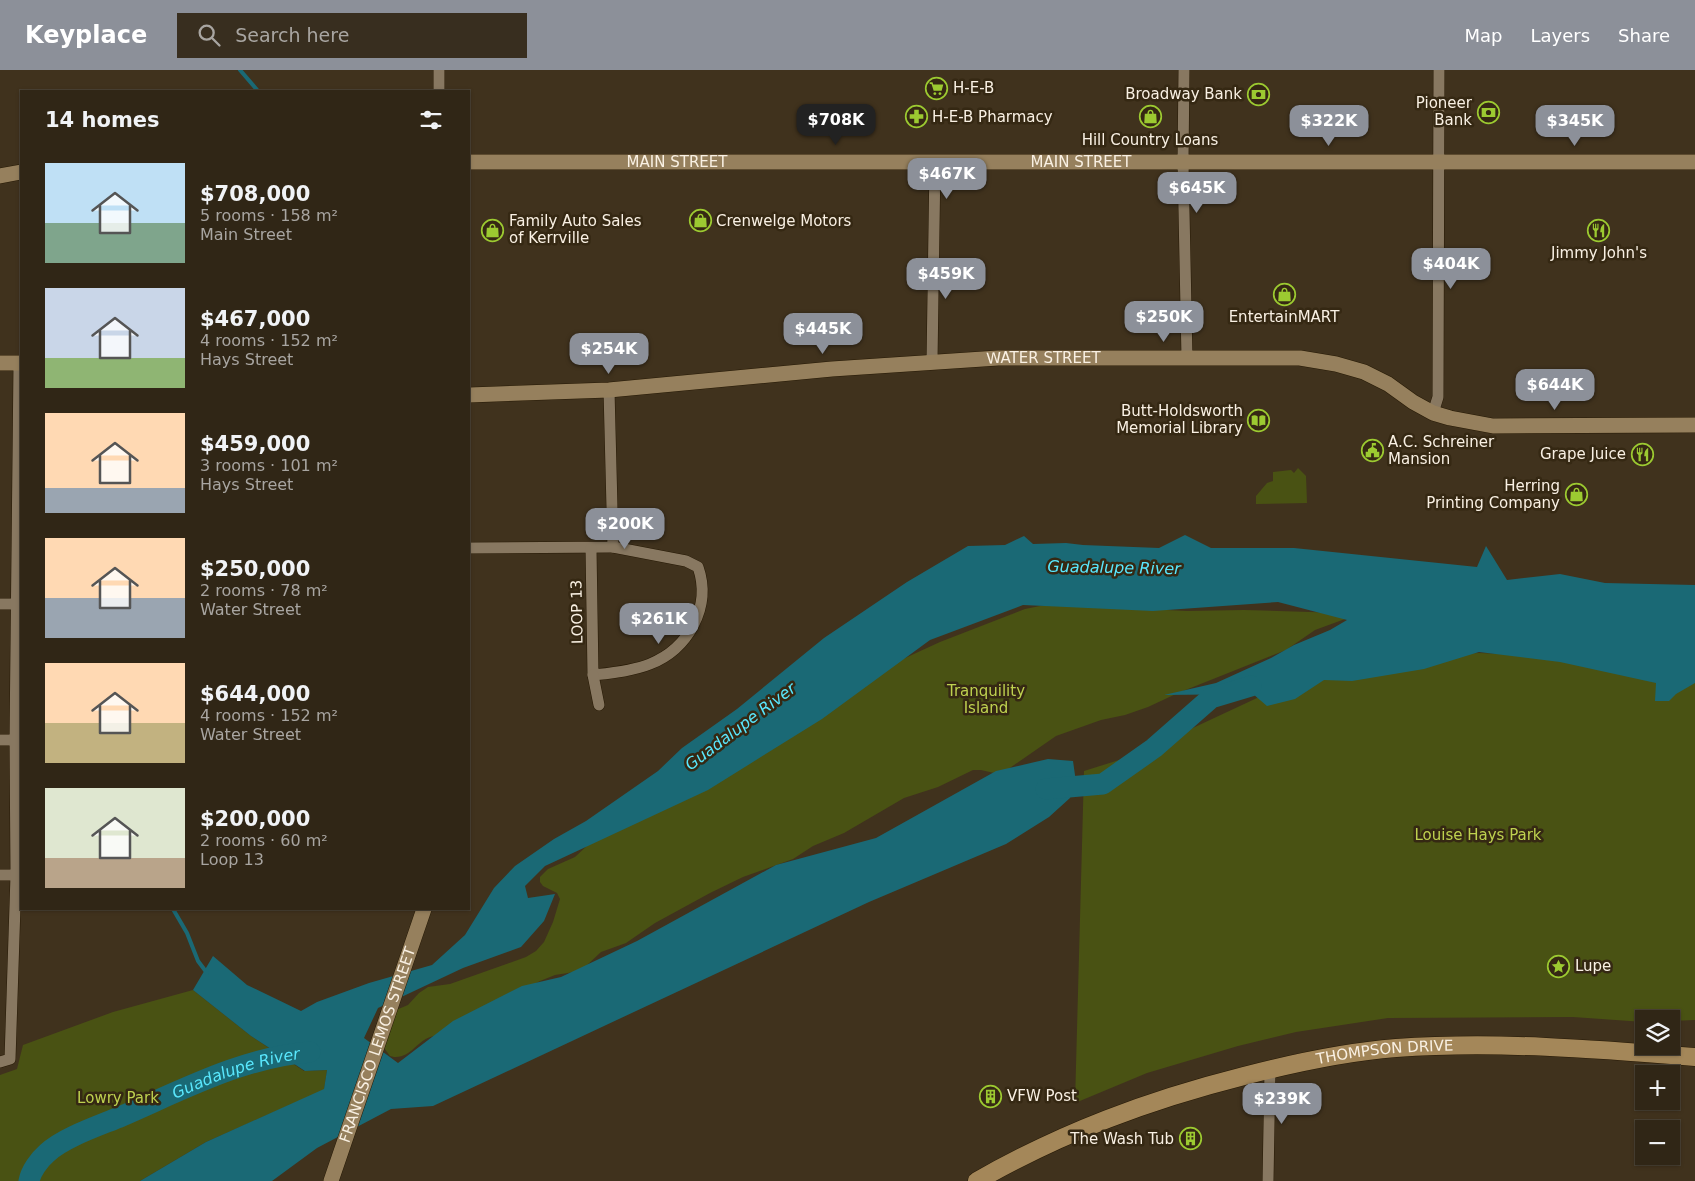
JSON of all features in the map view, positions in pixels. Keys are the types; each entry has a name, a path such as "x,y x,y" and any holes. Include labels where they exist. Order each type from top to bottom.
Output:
{"main road":[{"name":"THOMPSON DRIVE","path":"977,1181 1064,1136 1177,1093 1270,1069 1331,1056 1387,1049 1472,1045 1590,1048 1695,1057"}],"street":[{"path":"438,70 438,90"},
{"path":"1184,70 1183,162 1187,358"},
{"path":"1433,413 1438,398 1439,70"},
{"name":"MAIN STREET","path":"470,162 1695,162"},
{"path":"932,362 935,162"},
{"path":"0,171 20,172"},
{"path":"0,176 20,172"},
{"name":"WATER STREET","path":"470,394 609,390 932,362 1024,358 1300,358 1336,364 1364,372 1388,384 1433,413 1493,426 1695,425"},
{"path":"0,363 20,363 15,740 16,875 5,1060"},
{"path":"609,390 613,547"},
{"path":"470,548 613,547 686,561 698,567 702,607 693,629 668,655 648,665 593,675"},
{"name":"LOOP 13","path":"591,548 593,675 599,705"},
{"path":"0,604 17,604"},
{"path":"0,740 15,740"},
{"path":"0,875 16,875"},
{"name":"FRANCISCO LEMOS STREET","path":"331,1181 424,910"},
{"path":"1268,1181 1270,1069"}],"green space":[{"path":"1298,468 1306,476 1307,503 1256,504 1256,496 1267,483 1273,481 1273,472 1291,470 1294,473"},
{"name":"Tranquility Island","path":"1062,605 1187,611 1244,610 1342,613 1345,619 1315,630 1286,650 1148,707 1125,715 1101,720 1056,736 1007,770 994,773 973,770 938,787 904,798 844,833 813,846 793,859 743,877 710,893 655,923 626,943 601,952 585,967 574,972 555,975 540,981 428,1038 405,1055 400,1057 390,1056 384,1048 396,1010 408,1005 419,993 428,987 450,984 526,957 536,951 544,942 560,899 557,893 543,886 540,882 540,877 548,869 575,857 591,842 903,659 940,642 1025,609"},
{"name":"Louise Hays Park","path":"1479,653 1695,663 1695,1020 1680,1021 1680,1010 1635,1010 1635,1021 1573,1017 1388,1018 1296,1032 1238,1046 1147,1073 1075,1103 1084,771 1135,755 1338,660"},
{"name":"Lowry Park","path":"193,990 251,1036 304,1071 327,1070 324,1090 206,1142 140,1181 0,1181 0,1075 17,1069 23,1045 113,1012"}],"water":[{"path":"1185,535 1211,548 1294,548 1477,567 1486,546 1507,580 1560,574 1605,583 1695,585 1695,683 1676,694 1669,701 1655,701 1656,683 1560,662 1479,652 1424,669 1352,681 1324,680 1295,699 1267,706 1253,694 1164,695 1216,683 1271,658 1294,645 1330,630 1347,620 1278,602 1153,611 1023,605 930,640 822,719 708,790 545,866 525,886 528,898 555,894 544,921 521,947 463,968 378,1008 364,1038 398,1063 453,1021 522,986 561,977 637,941 776,865 876,838 996,771 1048,759 1073,761 1076,782 1070,798 1049,817 1006,844 869,902 433,1106 391,1109 317,1148 272,1181 140,1181 206,1142 324,1089 327,1070 305,1071 251,1036 193,990 213,956 247,985 301,1011 317,1002 369,983 432,965 465,935 494,888 515,866 554,839 586,821 658,771 682,748 737,709 824,638 907,582 968,546 1005,545 1024,536 1033,544 1066,543 1159,548"}],"waterway":[{"path":"240,70 257,90"},
{"name":"Guadalupe River","path":"1046,789 1103,784 1154,748 1211,698 1251,686"},
{"path":"174,910 187,933 198,961 207,973"},
{"name":"Guadalupe River","path":"29,1181 36,1166 47,1153 54,1147 83,1132 214,1076 261,1060 310,1052"}],"place":[{"name":"H-E-B","path":"937,88"},
{"name":"Broadway Bank","path":"1258,94"},
{"name":"Pioneer Bank","path":"1488,112"},
{"name":"H-E-B Pharmacy","path":"916,117"},
{"name":"Hill Country Loans","path":"1150,117"},
{"name":"Crenwelge Motors","path":"700,221"},
{"name":"Family Auto Sales of Kerrville","path":"493,230"},
{"name":"Jimmy John's","path":"1599,230"},
{"name":"EntertainMART","path":"1284,294"},
{"name":"Butt-Holdsworth Memorial Library","path":"1259,420"},
{"name":"A.C. Schreiner Mansion","path":"1372,451"},
{"name":"Grape Juice","path":"1642,454"},
{"name":"Herring Printing Company","path":"1576,495"},
{"name":"Lupe","path":"1559,966"},
{"name":"VFW Post","path":"991,1096"},
{"name":"The Wash Tub","path":"1190,1139"}]}
